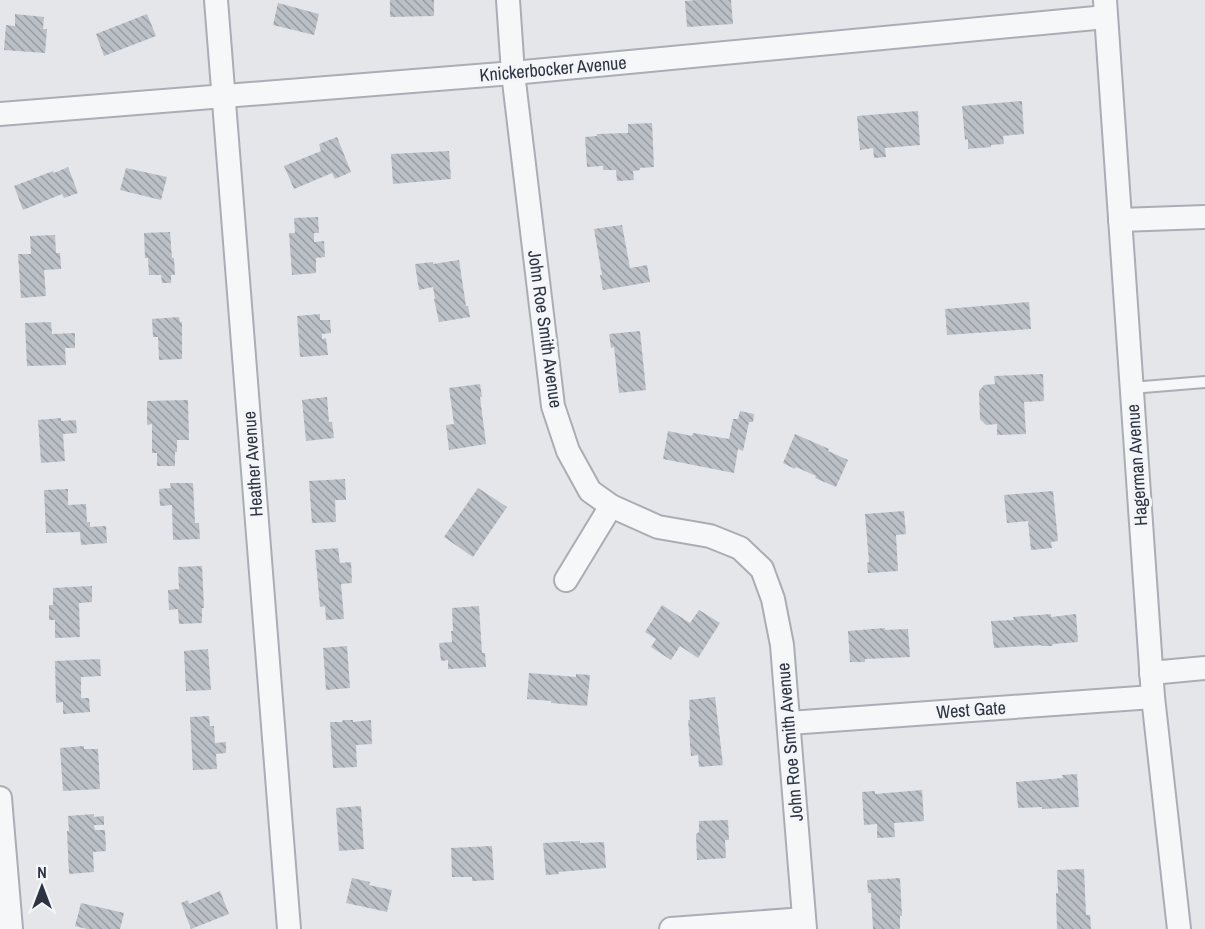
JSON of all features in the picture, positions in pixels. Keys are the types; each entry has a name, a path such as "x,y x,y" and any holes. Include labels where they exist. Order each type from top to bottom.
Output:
{"street":[{"name":"Heather Avenue","path":"216,0 289,929"},
{"name":"John Roe Smith Avenue","path":"508,0 513,73 553,406 568,451 590,491 611,506 658,527 710,536 740,548 762,569 773,598 782,645 805,924"},
{"name":"Knickerbocker Avenue","path":"0,114 513,73 1105,9"},
{"name":"Hagerman Avenue","path":"1105,9 1151,673 1179,929"},
{"path":"1120,220 1205,217"},
{"path":"566,580 611,506"},
{"path":"1151,673 1205,668"},
{"name":"West Gate","path":"789,723 1153,697"},
{"path":"0,798 11,929"},
{"path":"671,929 805,924"}],"lane":[{"path":"1131,388 1205,381"}],"building":[{"path":"390,0 434,0 434,16 390,17"},
{"path":"731,0 733,24 687,27 685,1"},
{"path":"278,3 319,14 314,35 273,25"},
{"path":"15,14 44,17 43,29 47,29 45,53 4,50 6,25 15,26"},
{"path":"147,14 156,36 104,56 96,34"},
{"path":"1022,101 1024,134 1003,136 1004,144 968,149 962,106"},
{"path":"918,111 920,145 885,148 886,157 874,158 873,148 860,150 857,116"},
{"path":"652,123 654,167 633,171 634,180 617,181 616,170 603,170 603,166 587,167 585,137 597,136 597,134 628,133 628,124"},
{"path":"337,137 351,172 335,179 332,173 294,189 284,166 321,151 319,144"},
{"path":"449,151 451,179 393,184 391,154"},
{"path":"68,167 78,193 64,198 62,194 23,210 14,186"},
{"path":"126,168 167,177 161,200 120,190"},
{"path":"318,217 319,233 314,233 314,242 324,241 325,257 316,258 316,273 292,275 289,233 295,233 294,218"},
{"path":"622,225 630,268 647,265 650,282 603,290 594,229"},
{"path":"170,232 175,275 171,275 171,283 162,283 161,275 149,275 148,258 145,258 144,233"},
{"path":"55,235 56,253 60,253 61,269 44,270 46,296 21,298 18,254 31,254 30,236"},
{"path":"459,260 466,306 468,306 470,317 439,322 433,287 419,290 415,264"},
{"path":"1029,302 1031,329 947,335 945,309"},
{"path":"320,314 320,320 330,320 331,333 322,334 322,339 326,338 328,355 300,357 297,316"},
{"path":"179,317 182,322 182,359 159,360 158,337 153,337 152,319"},
{"path":"51,322 52,334 75,333 75,348 65,348 66,365 27,366 25,323"},
{"path":"640,331 646,390 619,393 614,347 611,348 609,334"},
{"path":"1043,374 1044,401 1024,402 1026,434 997,435 997,424 986,425 980,419 979,391 984,385 995,384 994,376"},
{"path":"480,384 486,444 449,450 446,425 454,424 449,388"},
{"path":"327,397 329,422 332,422 334,438 306,441 302,400"},
{"path":"188,400 189,440 177,440 175,466 157,466 157,453 152,453 152,424 147,425 147,401"},
{"path":"740,411 754,414 753,422 749,422 743,451 738,449 734,473 663,459 668,431 692,436 693,433 729,439 733,419 738,419"},
{"path":"61,418 61,421 76,420 77,433 63,434 65,461 41,463 38,420"},
{"path":"795,434 848,460 836,487 783,463"},
{"path":"345,479 346,500 335,500 336,522 312,523 309,481"},
{"path":"170,483 193,483 195,523 199,523 200,539 173,540 172,505 160,506 159,489 171,488"},
{"path":"478,488 507,507 473,557 444,537"},
{"path":"68,489 68,505 86,504 87,522 90,522 90,527 106,526 107,543 81,545 80,532 46,533 44,490"},
{"path":"1053,491 1058,541 1051,542 1052,548 1031,550 1028,521 1007,523 1004,495"},
{"path":"904,511 906,534 896,535 898,571 868,573 865,514"},
{"path":"338,548 340,563 351,562 352,583 341,584 344,619 326,620 325,606 320,607 315,550"},
{"path":"202,566 204,608 202,608 202,623 179,624 178,609 169,610 168,590 179,589 178,567"},
{"path":"92,586 92,602 79,603 80,637 55,638 55,620 49,620 49,605 53,605 53,588"},
{"path":"662,605 690,623 699,610 720,623 698,658 680,646 671,660 651,647 656,639 645,632"},
{"path":"479,606 482,653 485,653 486,667 448,669 448,660 441,661 439,643 452,642 452,608"},
{"path":"1051,614 1051,617 1076,614 1078,642 1053,644 1052,646 994,648 991,621"},
{"path":"885,628 885,630 908,629 910,657 850,662 848,631"},
{"path":"347,646 350,688 326,690 323,648"},
{"path":"208,649 211,690 186,691 184,651"},
{"path":"100,659 101,676 81,677 81,698 89,698 90,712 63,714 63,702 56,703 55,661"},
{"path":"529,673 576,677 576,674 590,675 587,706 527,699"},
{"path":"715,697 723,765 699,767 698,755 691,756 689,700"},
{"path":"209,716 210,726 214,726 215,743 226,742 226,753 216,754 217,769 193,770 190,717"},
{"path":"353,720 353,722 371,720 372,744 356,745 357,767 333,768 330,722 342,722"},
{"path":"84,746 84,749 98,749 100,789 63,791 60,748"},
{"path":"1077,774 1079,807 1018,808 1016,782 1063,778 1062,775"},
{"path":"922,790 924,821 894,823 895,837 877,838 877,824 864,825 862,792 875,791 875,794"},
{"path":"361,806 364,849 339,851 336,808"},
{"path":"94,814 94,817 104,816 104,825 94,825 95,830 105,830 106,851 93,852 94,872 69,874 68,816"},
{"path":"728,820 729,840 725,840 726,858 697,860 696,834 699,832 699,821"},
{"path":"580,841 580,843 604,842 606,868 546,875 543,843"},
{"path":"492,846 494,880 472,881 472,877 452,877 451,848"},
{"path":"1084,869 1086,915 1090,915 1091,929 1057,929 1057,870"},
{"path":"352,878 370,882 369,885 392,890 387,912 346,903"},
{"path":"900,878 902,916 900,916 900,929 873,929 871,893 868,893 867,880"},
{"path":"220,891 229,914 191,929 181,903 188,900 189,904"},
{"path":"81,903 124,913 120,929 87,929 75,926"}]}
